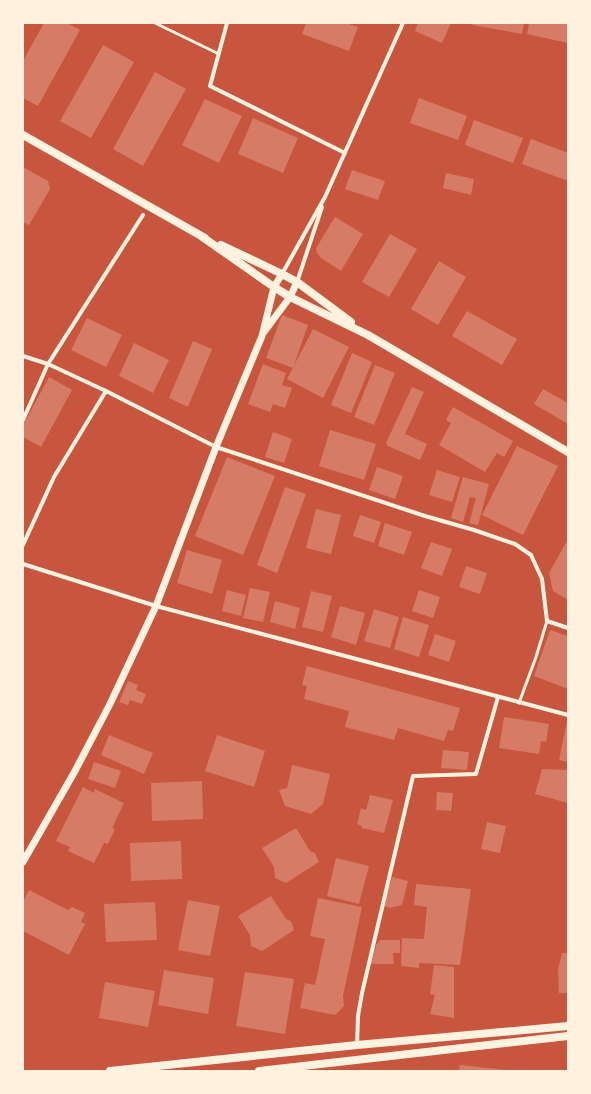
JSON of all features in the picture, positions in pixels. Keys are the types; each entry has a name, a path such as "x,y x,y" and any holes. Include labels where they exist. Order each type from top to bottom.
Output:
{"main road":[{"path":"23,136 201,236 297,282 368,335"},
{"path":"201,236 290,297 368,335 568,452"},
{"path":"110,1071 357,1045 568,1026"},
{"path":"259,1071 568,1036"}],"street":[{"path":"227,23 210,86 345,153"},
{"path":"23,862 75,771 156,606 216,447 262,336 274,287 325,197 403,23"},
{"path":"262,336 290,297 297,282 325,197"},
{"path":"23,420 48,364 143,215"},
{"path":"23,356 48,364 106,391 216,447 515,544 531,554 542,580 547,621 568,628"},
{"path":"23,545 54,477 106,391"},
{"path":"23,564 156,606 568,715"},
{"path":"357,1045 358,1016 362,993 413,776 476,774 498,697"}],"lane":[{"path":"155,23 219,54"},
{"path":"519,703 536,657 547,621"}],"building":[{"path":"44,23 67,23 80,30 38,106 23,98 23,61"},
{"path":"306,23 346,23 358,27 349,51 302,34"},
{"path":"418,23 451,23 442,43 415,31"},
{"path":"473,23 524,23 522,34 472,25"},
{"path":"529,23 568,23 568,43 527,34"},
{"path":"103,45 134,62 91,138 60,121"},
{"path":"155,72 186,89 143,166 113,149"},
{"path":"419,98 467,116 458,140 410,123"},
{"path":"205,99 242,116 219,163 182,145"},
{"path":"253,118 298,138 283,173 238,154"},
{"path":"474,120 523,138 513,163 465,145"},
{"path":"531,139 568,153 568,181 522,164"},
{"path":"23,167 48,181 50,189 29,225 23,222"},
{"path":"352,170 385,181 378,200 345,189"},
{"path":"446,173 474,179 471,195 443,188"},
{"path":"335,217 363,234 341,271 321,258 317,253 316,248"},
{"path":"390,234 417,249 389,297 362,282"},
{"path":"439,261 466,277 438,325 411,309"},
{"path":"467,311 517,339 502,365 452,336"},
{"path":"282,315 308,325 293,368 266,358"},
{"path":"87,318 122,335 106,367 71,350"},
{"path":"313,329 349,347 323,398 287,379"},
{"path":"193,341 212,349 188,407 169,398"},
{"path":"134,343 169,360 153,393 119,376"},
{"path":"352,353 372,362 351,413 331,405"},
{"path":"263,364 286,373 282,385 292,388 285,408 273,404 270,412 248,404"},
{"path":"375,365 395,373 374,425 354,417"},
{"path":"49,377 72,390 41,447 23,437 23,425"},
{"path":"412,387 424,392 405,434 427,444 420,460 388,446 386,443"},
{"path":"543,389 568,403 568,424 534,404"},
{"path":"453,407 513,441 504,457 497,453 485,472 439,445 451,423 446,420"},
{"path":"330,430 376,444 364,480 319,466"},
{"path":"273,432 292,439 284,463 265,457"},
{"path":"517,446 558,466 523,535 482,515"},
{"path":"227,457 275,476 243,555 195,536"},
{"path":"377,467 403,476 395,499 369,490"},
{"path":"437,470 460,477 452,502 429,495"},
{"path":"463,477 489,484 478,525 469,523 476,498 470,497 463,522 451,518"},
{"path":"285,487 306,494 277,573 257,565"},
{"path":"316,509 341,515 331,554 306,548"},
{"path":"360,515 381,522 374,543 353,536"},
{"path":"385,523 412,532 404,555 378,546"},
{"path":"568,539 568,600 553,591 549,573"},
{"path":"431,542 452,549 442,576 421,568"},
{"path":"187,550 222,560 212,594 177,583"},
{"path":"466,566 487,573 480,594 459,587"},
{"path":"250,588 270,592 263,622 243,618"},
{"path":"227,590 246,595 241,616 222,611"},
{"path":"419,590 440,597 433,618 412,611"},
{"path":"311,591 332,596 323,632 302,627"},
{"path":"275,601 300,608 295,629 270,622"},
{"path":"340,606 365,613 356,645 331,637"},
{"path":"374,609 399,617 390,648 364,641"},
{"path":"403,617 429,625 419,657 394,649"},
{"path":"550,630 568,636 568,689 534,676"},
{"path":"435,634 456,641 449,662 428,655"},
{"path":"307,666 460,708 453,731 448,730 444,741 398,728 394,740 345,727 349,711 304,699 307,686 302,685"},
{"path":"128,681 138,685 136,690 146,694 142,704 130,700 128,705 119,702"},
{"path":"504,717 549,724 546,742 541,741 539,754 499,748"},
{"path":"567,721 568,722 568,762 559,760"},
{"path":"109,735 153,753 144,774 101,755"},
{"path":"217,735 265,751 254,787 205,771"},
{"path":"443,750 469,752 467,770 441,768"},
{"path":"94,762 121,771 115,788 88,779"},
{"path":"292,765 330,774 323,804 311,814 285,806 279,790 287,788"},
{"path":"542,769 568,770 568,803 535,794"},
{"path":"202,781 203,819 152,821 151,783"},
{"path":"83,787 94,793 95,789 124,803 112,828 115,829 108,844 104,843 94,863 68,851 70,847 56,841"},
{"path":"437,792 453,793 451,811 436,810"},
{"path":"370,795 393,800 384,833 362,828 362,826 357,824 361,808 366,810"},
{"path":"487,822 506,826 500,853 481,849"},
{"path":"296,828 310,851 315,853 319,862 286,883 275,878 274,867 262,848"},
{"path":"181,841 182,879 131,881 130,843"},
{"path":"336,858 369,866 359,904 327,896"},
{"path":"392,877 408,881 402,905 390,908 384,906"},
{"path":"416,884 471,889 460,965 419,963 419,968 401,966 402,938 424,939 427,907 414,905"},
{"path":"29,890 68,910 72,907 85,913 81,922 85,924 69,955 23,931 23,902"},
{"path":"271,896 286,919 291,921 294,930 262,951 251,946 250,935 238,916"},
{"path":"318,898 362,907 343,996 344,1006 335,1015 300,1008 305,983 315,985 325,939 310,936"},
{"path":"188,900 220,906 210,956 178,950"},
{"path":"155,902 157,940 106,942 104,904"},
{"path":"380,940 400,940 400,953 393,953 394,964 371,964 376,945"},
{"path":"562,953 568,953 568,993 559,993 558,970"},
{"path":"434,965 454,967 454,1018 430,1014 435,995 430,994"},
{"path":"164,970 214,978 208,1014 158,1005"},
{"path":"245,972 294,979 285,1034 236,1026"},
{"path":"105,982 155,991 148,1027 99,1018"},
{"path":"460,1065 507,1070 507,1071 459,1071"}]}
